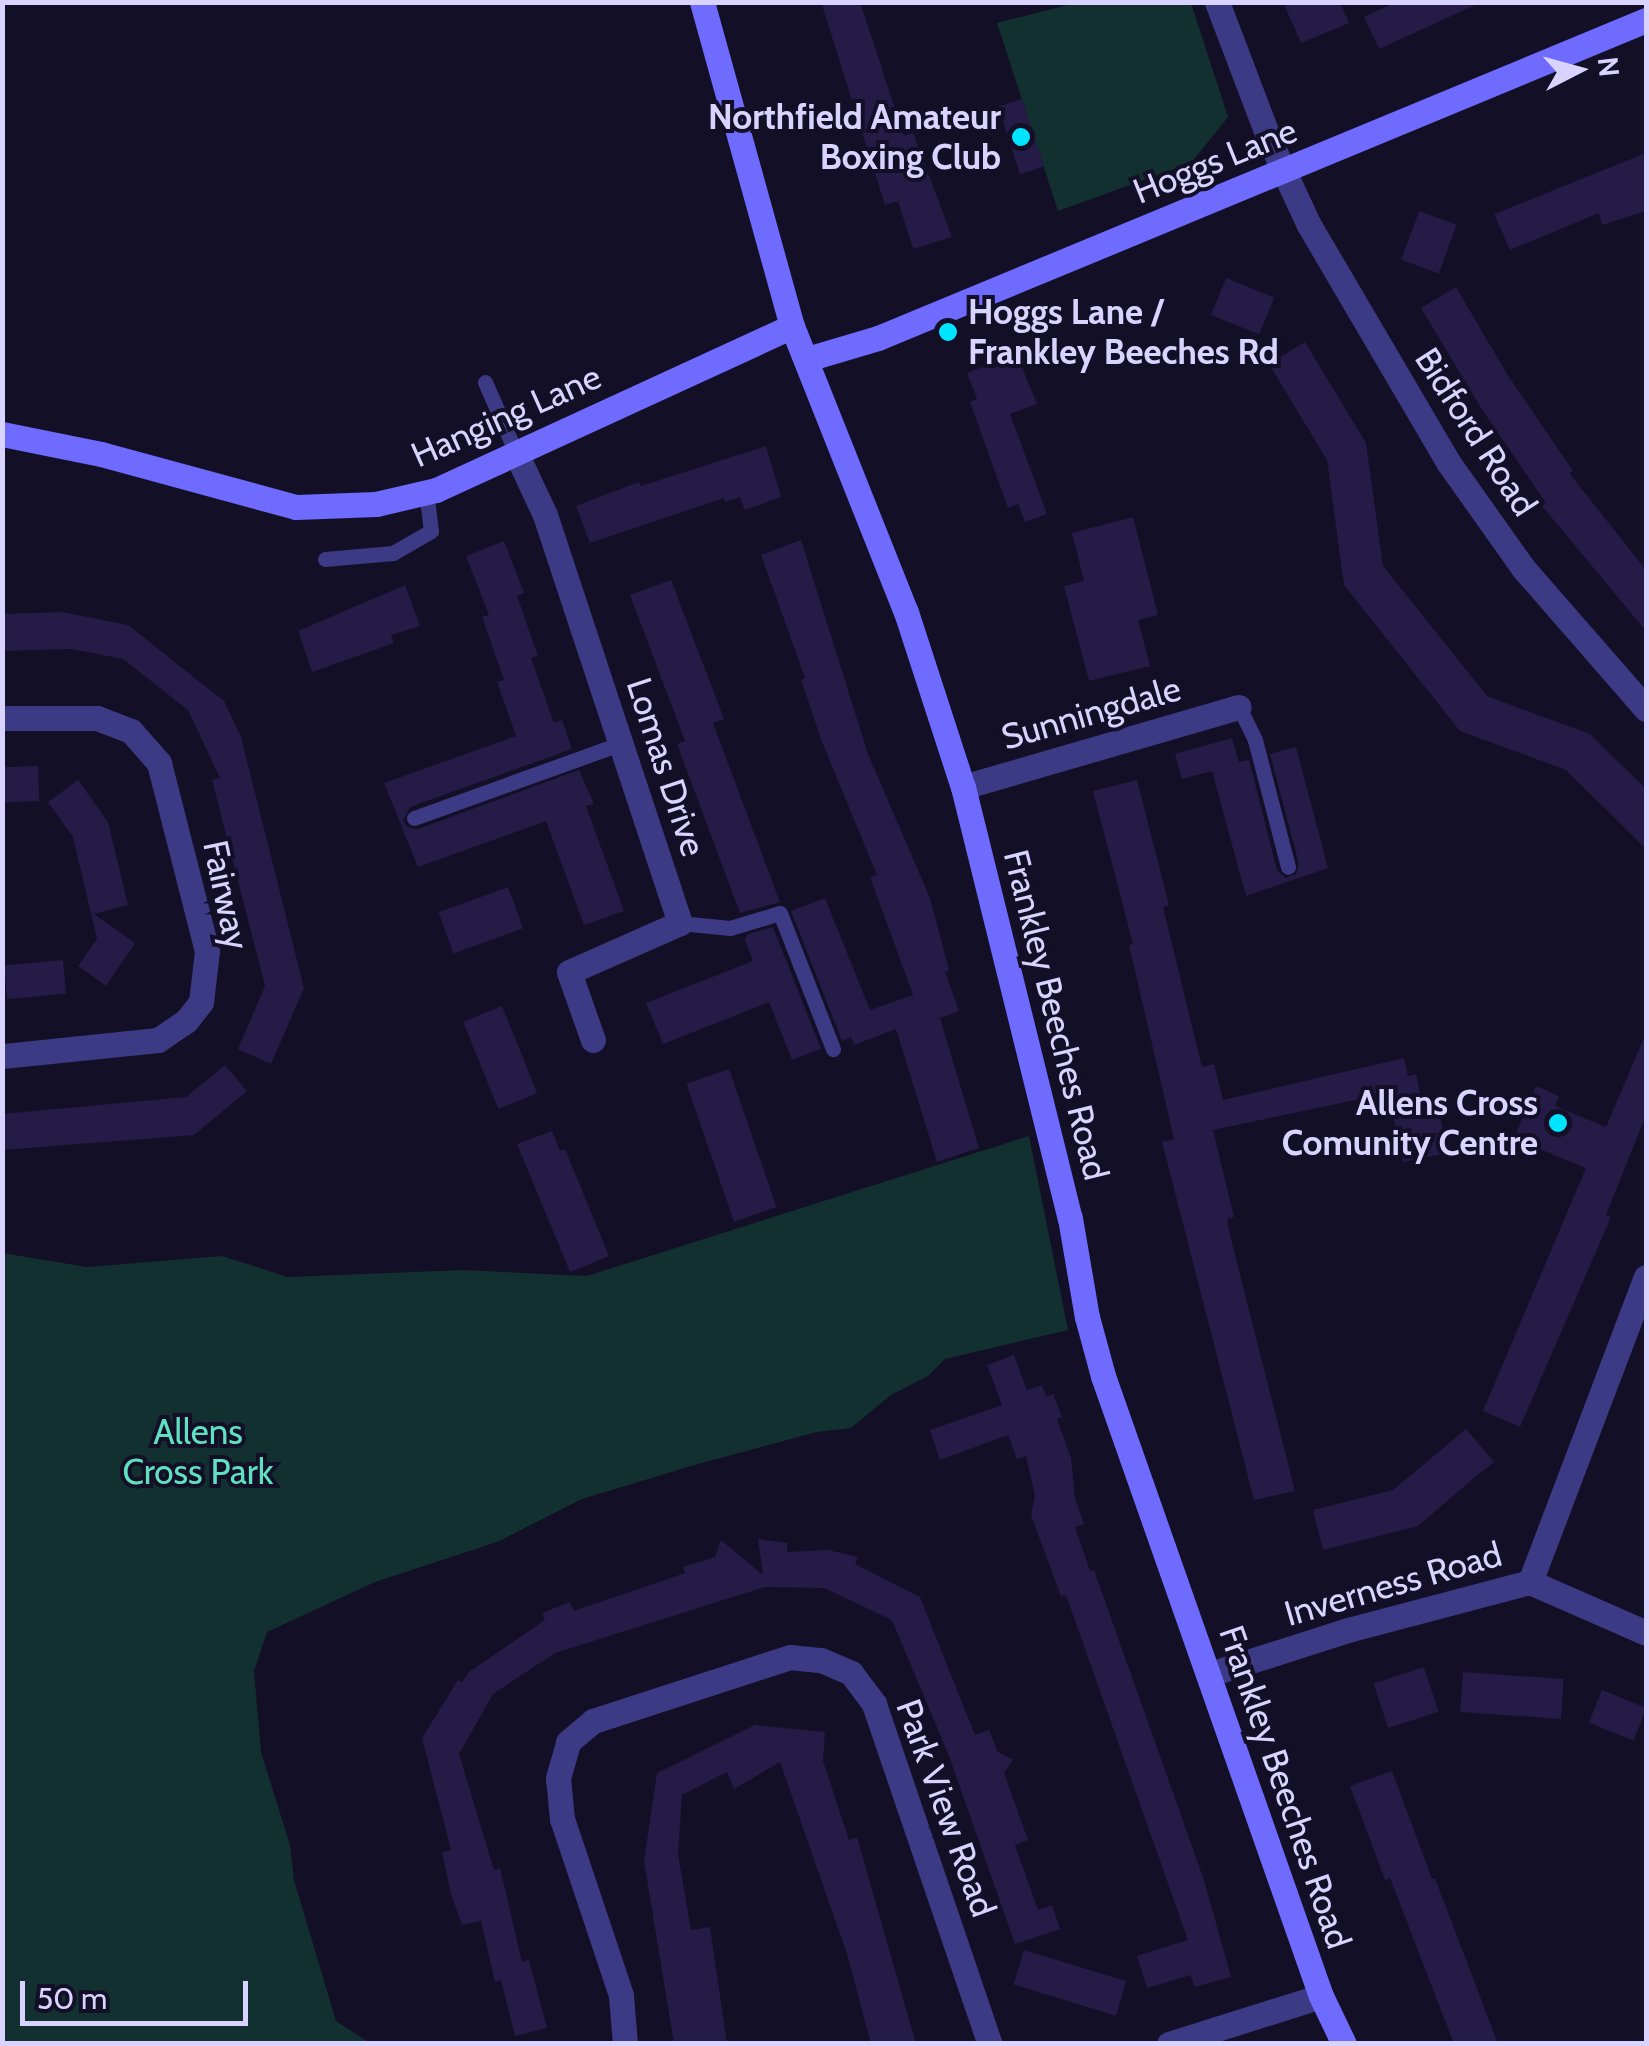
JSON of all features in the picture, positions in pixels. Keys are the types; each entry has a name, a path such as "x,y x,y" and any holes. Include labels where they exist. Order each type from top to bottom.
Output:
{"street":[{"name":"Frankley Beeches Road","path":"702,2 792,326 906,612 964,787 1070,1218 1095,1347 1321,1996 1344,2044"},
{"name":"Bidford Road","path":"1218,2 1282,169 1310,226 1448,462 1523,568 1646,709"},
{"name":"Hoggs Lane","path":"807,359 878,338 1646,20"},
{"name":"Hanging Lane","path":"2,434 101,454 296,507 376,504 426,492 516,454 792,326"},
{"name":"Lomas Drive","path":"516,454 545,515 680,924"},
{"name":"Sunningdale","path":"964,787 1239,707"},
{"name":"Fairway","path":"2,718 97,718 131,731 160,763 207,951 201,1002 186,1021 158,1040 2,1056"},
{"path":"592,1040 569,972 680,924"},
{"path":"1530,1582 1646,1277"},
{"name":"Inverness Road","path":"1210,1674 1348,1630 1530,1582 1646,1633"},
{"name":"Park View Road","path":"625,2044 621,1995 562,1820 558,1778 568,1742 593,1721 790,1656 822,1660 851,1673 874,1704 990,2044"},
{"path":"1169,2044 1321,1996"}],"lane":[{"path":"485,382 516,454"},
{"path":"325,559 392,553 430,531 426,492"},
{"path":"1239,707 1254,740 1288,867"},
{"path":"414,818 622,743"},
{"path":"680,924 730,928 780,913 834,1049"}],"green space":[{"path":"1075,3 1191,3 1228,117 1191,163 1058,211 997,23"},
{"name":"Allens Cross Park","path":"1029,1136 1068,1330 945,1359 928,1376 891,1395 851,1428 817,1432 582,1499 497,1542 375,1582 267,1632 254,1671 261,1752 336,2021 370,2043 3,2043 2,1253 87,1267 222,1256 288,1277 463,1270 587,1276"}],"building":[{"path":"821,2 860,2 904,136 913,133 952,237 913,249 898,201 885,205"},
{"path":"1283,2 1340,2 1349,23 1301,43"},
{"path":"1396,2 1482,2 1379,49 1364,17"},
{"name":"Northfield Amateur Boxing Club","path":"1022,99 1044,167 1020,174 998,107"},
{"path":"1646,153 1646,211 1602,225 1599,213 1510,250 1494,214"},
{"path":"1419,211 1457,225 1439,274 1401,260"},
{"path":"1226,278 1274,297 1259,335 1211,315"},
{"path":"1456,287 1507,374 1573,471 1569,473 1646,570 1646,631 1542,506 1546,503 1481,408 1421,308"},
{"path":"1305,342 1366,443 1383,566 1487,696 1590,734 1646,789 1646,849 1566,770 1460,731 1344,585 1327,460 1269,364"},
{"path":"1016,353 1037,404 1010,414 1047,514 1025,522 1018,504 1008,508 970,402 977,399 967,373"},
{"path":"766,446 781,497 745,510 740,497 725,502 724,498 590,543 576,506 639,482 641,486"},
{"path":"1133,517 1158,615 1138,620 1150,666 1089,681 1064,586 1084,581 1072,533"},
{"path":"801,540 868,754 930,898 949,970 945,972 959,1011 940,1018 979,1148 937,1162 896,1029 854,1045 851,1037 842,1041 791,911 825,898 870,1010 913,995 870,877 877,875 822,742 801,680 805,678 761,555"},
{"path":"504,541 524,593 517,596 538,656 531,658 554,723 562,720 572,749 410,807 403,821 418,829 579,770 594,804 586,806 624,911 584,925 546,821 418,867 384,783 516,736 497,682 504,680 482,617 489,615 466,556"},
{"path":"671,580 724,719 713,723 780,902 740,913 677,744 685,741 630,595"},
{"path":"405,585 420,626 391,635 394,643 312,672 298,631"},
{"path":"62,612 128,625 224,701 241,737 304,988 271,1064 238,1049 265,986 212,780 220,778 188,710 123,659 72,649 2,651 2,614"},
{"path":"1232,738 1239,762 1249,760 1277,870 1286,878 1296,874 1299,864 1270,754 1296,747 1328,868 1246,896 1212,771 1182,779 1175,754"},
{"path":"38,766 39,801 3,802 2,767"},
{"path":"78,780 108,822 128,905 94,914 135,943 106,986 78,966 97,939 73,837 48,802"},
{"path":"1137,780 1169,905 1163,907 1202,1067 1214,1064 1223,1100 1404,1058 1408,1076 1416,1074 1425,1115 1439,1112 1448,1153 1403,1162 1388,1093 1213,1130 1234,1217 1227,1219 1230,1235 1295,1491 1254,1500 1162,1142 1174,1139 1129,945 1133,944 1093,791"},
{"path":"508,887 523,928 454,954 438,912"},
{"path":"773,927 821,1049 792,1060 769,1002 663,1044 646,1003 753,961 745,940 748,934"},
{"path":"63,960 66,994 7,999 4,965"},
{"path":"502,1006 537,1093 498,1109 463,1022"},
{"path":"1646,1033 1646,1115 1606,1215 1611,1217 1520,1427 1483,1411 1586,1168 1537,1148 1533,1160 1509,1150 1536,1086 1559,1096 1555,1106 1606,1127"},
{"path":"225,1065 247,1091 194,1135 2,1150 2,1114 186,1097"},
{"path":"729,1069 777,1207 734,1222 686,1084"},
{"path":"552,1131 560,1151 565,1149 609,1256 570,1272 517,1144"},
{"path":"1014,1355 1027,1390 1042,1385 1046,1397 1053,1394 1062,1417 1057,1419 1071,1458 1075,1498 1084,1524 1075,1527 1090,1571 1094,1570 1204,1880 1231,1977 1194,1987 1191,1975 1147,1988 1137,1956 1188,1940 1066,1595 1061,1596 1031,1515 1035,1496 1026,1456 1017,1459 1008,1435 940,1460 930,1430 1002,1405 987,1365"},
{"path":"1466,1429 1494,1462 1418,1526 1323,1550 1313,1510 1393,1490"},
{"path":"758,1539 787,1543 787,1552 828,1550 858,1557 855,1564 920,1597 975,1735 989,1730 998,1752 1013,1760 1004,1773 1028,1840 1015,1845 1038,1910 1052,1905 1060,1929 1015,1944 949,1756 892,1620 824,1588 765,1587 555,1653 493,1694 459,1754 494,1870 500,1868 522,1962 529,1960 547,2028 515,2036 501,1980 495,1982 481,1921 462,1925 451,1894 442,1852 451,1850 422,1738 458,1680 462,1682 469,1672 545,1620 542,1613 570,1602 574,1611 685,1573 683,1567 715,1557 721,1540 763,1575"},
{"path":"1424,1667 1439,1712 1388,1728 1374,1683"},
{"path":"1463,1672 1564,1679 1561,1719 1460,1712"},
{"path":"1602,1690 1646,1708 1633,1740 1589,1722"},
{"path":"755,1725 825,1732 823,1761 849,1840 857,1837 916,2044 871,2044 847,1954 780,1762 734,1789 727,1772 682,1795 678,1854 691,1930 710,1927 727,2044 674,2044 644,1861 657,1773"},
{"path":"1392,1771 1498,2044 1454,2044 1390,1878 1385,1880 1350,1786"},
{"path":"1024,1950 1126,1981 1116,2016 1013,1984"}],"place":[{"name":"Northfield Amateur Boxing Club","path":"1021,137"},
{"name":"Hoggs Lane / Frankley Beeches Rd","path":"948,332"},
{"name":"Allens Cross Comunity Centre","path":"1558,1123"}]}
